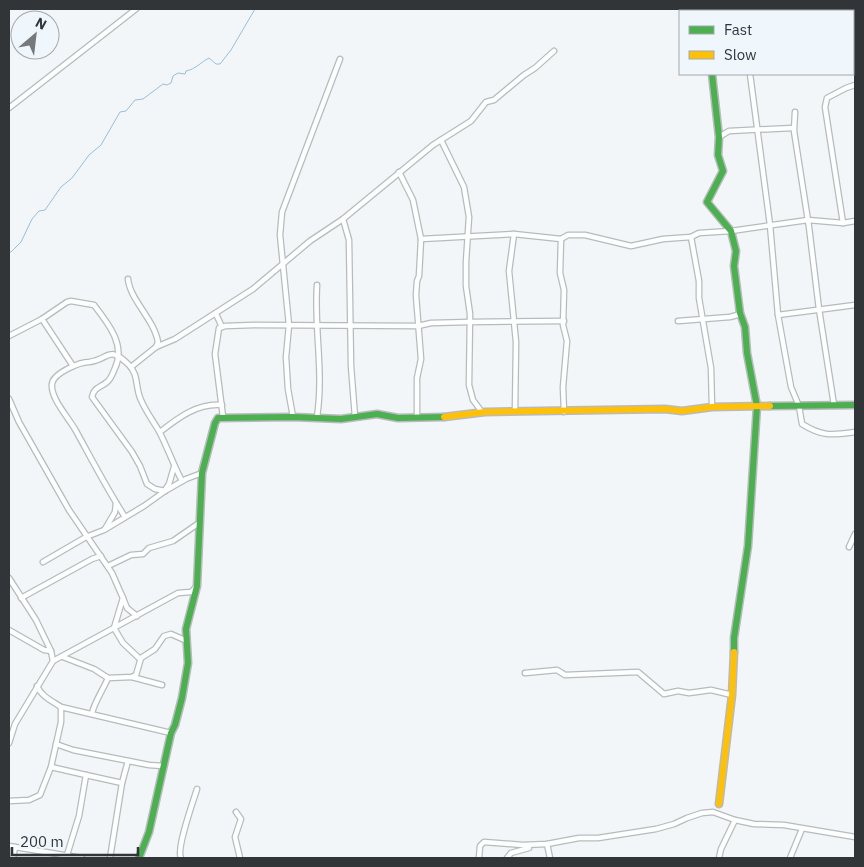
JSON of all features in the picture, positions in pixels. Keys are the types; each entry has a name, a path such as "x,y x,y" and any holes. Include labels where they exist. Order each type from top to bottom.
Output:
{"street":[{"path":"9,108 136,9"},
{"path":"131,367 156,347 167,344 253,289 310,240 343,219 399,172 441,140 471,121 486,102 494,100 554,51"},
{"path":"293,417 288,389 286,357 289,325 280,235 282,212 340,59"},
{"path":"712,75 719,137 718,155 723,171 707,202 732,231 736,251 734,266 757,406 748,546 734,638 732,694 719,804"},
{"path":"750,75 770,225 778,315 792,387 799,406 802,424 812,431 829,436 855,432"},
{"path":"843,223 826,124 825,107 827,98 855,85"},
{"path":"794,112 793,128 834,405"},
{"path":"719,137 729,131 793,128"},
{"path":"441,140 464,187 469,217 466,286 470,300 469,385 473,400 482,412"},
{"path":"399,172 413,200 421,239 419,276 416,281 421,359 417,378 417,416"},
{"path":"343,219 349,240 355,417"},
{"path":"421,239 514,234 561,239 568,235 585,235 632,246 663,239 691,237 699,233 732,231 808,220 843,223 855,221"},
{"path":"514,234 509,271 516,342 515,412"},
{"path":"691,237 702,320 711,368 712,406"},
{"path":"561,239 560,273 564,290 564,321 567,340 563,387 564,412"},
{"path":"128,279 129,286 158,339 156,347"},
{"path":"317,285 318,346 321,372 317,417"},
{"path":"9,336 71,301 94,305 114,333 119,356 108,381 97,387 92,397 132,452 147,484 154,489 165,491"},
{"path":"778,315 855,304"},
{"path":"216,314 222,327"},
{"path":"678,321 730,317 741,314"},
{"path":"42,319 73,366"},
{"path":"222,327 254,324 418,326 431,323 564,321"},
{"path":"222,327 220,328 214,354 224,417"},
{"path":"125,516 76,430 56,400 52,386 53,380 73,366 83,362 95,361 112,354 119,356 131,367 136,378 140,400 160,432 182,481"},
{"path":"9,399 19,422 69,510 108,566 127,608 137,616"},
{"path":"160,432 196,408 214,404 222,405"},
{"path":"139,858 149,832 170,733 175,725 182,698 188,663 186,629 197,586 202,473 218,418 317,417 341,419 377,414 398,418 417,416 449,417 482,412 665,409 682,411 712,406 855,405"},
{"path":"165,491 175,466"},
{"path":"43,562 86,536 104,530 182,481 202,473"},
{"path":"104,530 115,512 116,503"},
{"path":"108,566 131,555 143,554 149,548 173,541 199,523"},
{"path":"848,547 855,534"},
{"path":"21,598 92,559 101,556"},
{"path":"9,578 36,620 51,651 53,661"},
{"path":"9,743 15,724 53,661 178,593 191,592 197,586"},
{"path":"123,598 114,628 123,643 140,659"},
{"path":"9,630 44,650 51,651"},
{"path":"132,677 136,675 140,659 155,649 167,634 187,641"},
{"path":"63,657 94,669 108,678 132,677 162,685"},
{"path":"525,673 557,670 565,675 638,672 664,694 678,691 689,693 711,690 732,694"},
{"path":"92,713 108,678"},
{"path":"37,686 48,698 61,707 170,733"},
{"path":"9,801 29,800 40,795 51,767 62,713 61,707"},
{"path":"56,744 73,750 163,766"},
{"path":"110,858 122,783 128,761"},
{"path":"51,767 122,783"},
{"path":"67,855 79,816 86,775"},
{"path":"181,858 179,855 182,841 197,789"},
{"path":"236,812 241,820 235,837 240,858"},
{"path":"479,858 480,846 484,842 523,846 579,838 598,838 656,829 713,812 754,824 784,825 855,836"},
{"path":"719,858 720,849 735,820"},
{"path":"790,858 802,829"},
{"path":"547,844 550,858"},
{"path":"507,858 511,853 540,845"},
{"path":"9,846 82,858"},
{"path":"13,858 15,848"}],"waterway":[{"path":"9,252 21,242 32,219 39,211 45,210 61,187 72,178 89,155 101,145 120,112 126,111 135,100 143,99 163,84 171,83 173,76 178,73 185,74 186,71 193,69 209,58 216,64 220,64 231,50 255,9"}],"traffic: fast":[{"path":"712,75 719,137 718,155 723,171 707,202 731,231 736,251 734,266 740,313 745,327 747,353 757,406 748,546 734,638 734,652"},
{"path":"770,406 855,405"},
{"path":"139,858 149,832 171,733 182,698 188,663 186,629 197,586 202,473 218,418 293,417 341,419 377,414 398,418 444,417"}],"traffic: slow":[{"path":"444,417 485,412 665,409 682,411 712,407 770,406"},
{"path":"719,804 732,695 734,652"}]}
